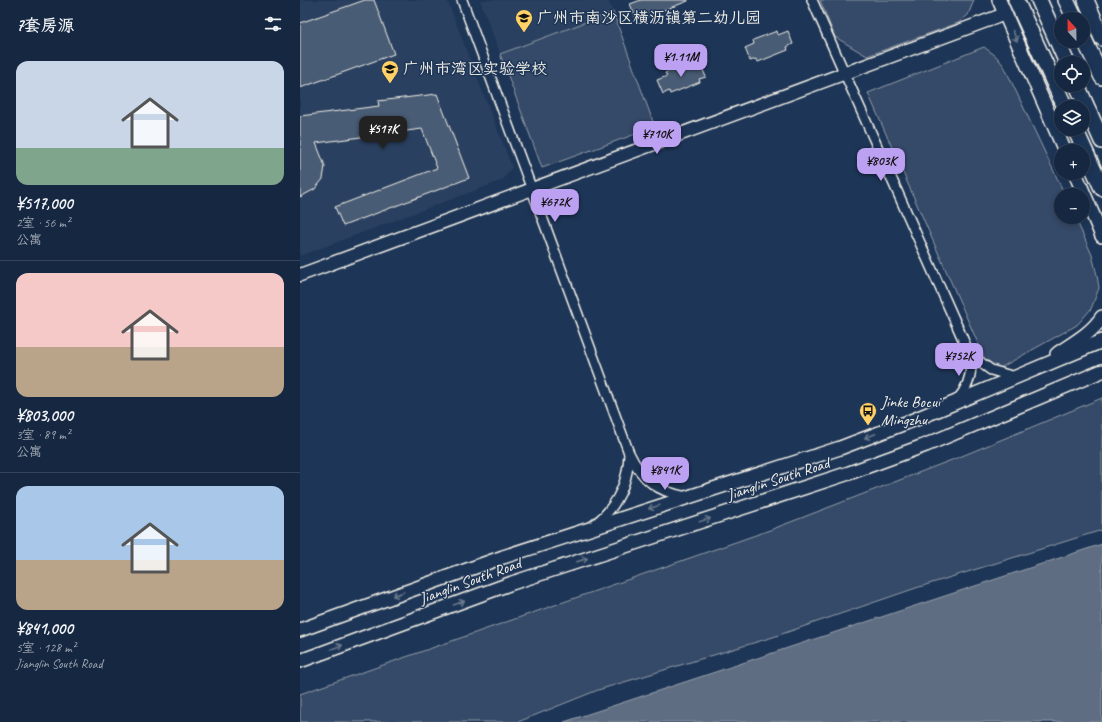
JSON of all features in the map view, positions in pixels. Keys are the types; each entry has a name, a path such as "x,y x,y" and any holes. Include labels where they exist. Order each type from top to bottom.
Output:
{"main road":[{"path":"999,0 1062,144"},
{"path":"1016,0 1062,100"},
{"path":"1040,0 1064,56"},
{"path":"1066,0 1072,12"},
{"path":"1086,0 1102,38"},
{"path":"1088,48 1102,78"},
{"path":"1080,92 1102,141"},
{"path":"1078,136 1102,188"},
{"path":"1078,180 1102,236"},
{"path":"1036,368 1085,335 1099,322 1102,317"},
{"name":"Jianglin South Road","path":"300,630 418,587 590,528 840,448 916,419 1036,368 1102,342"},
{"name":"Jianglin South Road","path":"300,661 512,583 849,474 926,444 1102,371"}],"street":[{"path":"462,0 629,453 636,467 645,479 658,488 672,494 687,497"},
{"path":"812,0 970,355 972,365 968,385 955,402"},
{"path":"300,275 1005,14"},
{"path":"970,355 991,370 1015,377"},
{"path":"590,528 604,517 615,504 624,488 628,471 629,453"}],"shaded area":[{"name":"广州市湾区实验学校","path":"300,0 447,0 512,167 503,180 300,256"},
{"name":"广州市南沙区横沥镇第二幼儿园","path":"480,0 608,0 613,12 500,54"},
{"path":"820,0 974,0 968,15 958,23 867,56 835,37"},
{"path":"613,12 655,127 542,168 500,54"},
{"path":"984,47 996,56 1004,66 1054,172 1054,180 1058,180 1062,188 1054,188 1054,224 1078,224 1092,255 1099,288 1091,309 1077,325 991,373 868,93"},
{"path":"1102,398 1102,530 916,588 773,637 598,690 518,722 300,722 300,694 770,530 962,456"},
{"path":"1102,544 1102,722 564,722"}],"building":[{"path":"365,0 374,0 394,54 300,88 300,23"},
{"path":"641,0 688,1 643,18 642,15 636,18 630,4"},
{"path":"777,31 778,35 788,31 793,44 787,47 788,50 758,62 756,59 750,61 745,48 754,44 753,40"},
{"path":"689,63 691,67 700,63 706,77 699,79 700,82 670,94 669,91 663,94 657,80 667,76 665,73"},
{"path":"437,94 469,178 343,226 335,207 437,168 422,129 316,143 325,166 323,179 315,189 300,197 300,116 379,106 378,101"}],"place":[{"name":"广州市南沙区横沥镇第二幼儿园","path":"524,33"},
{"name":"广州市湾区实验学校","path":"390,84"},
{"name":"Jinke Bocui Mingzhu","path":"868,426"}]}
